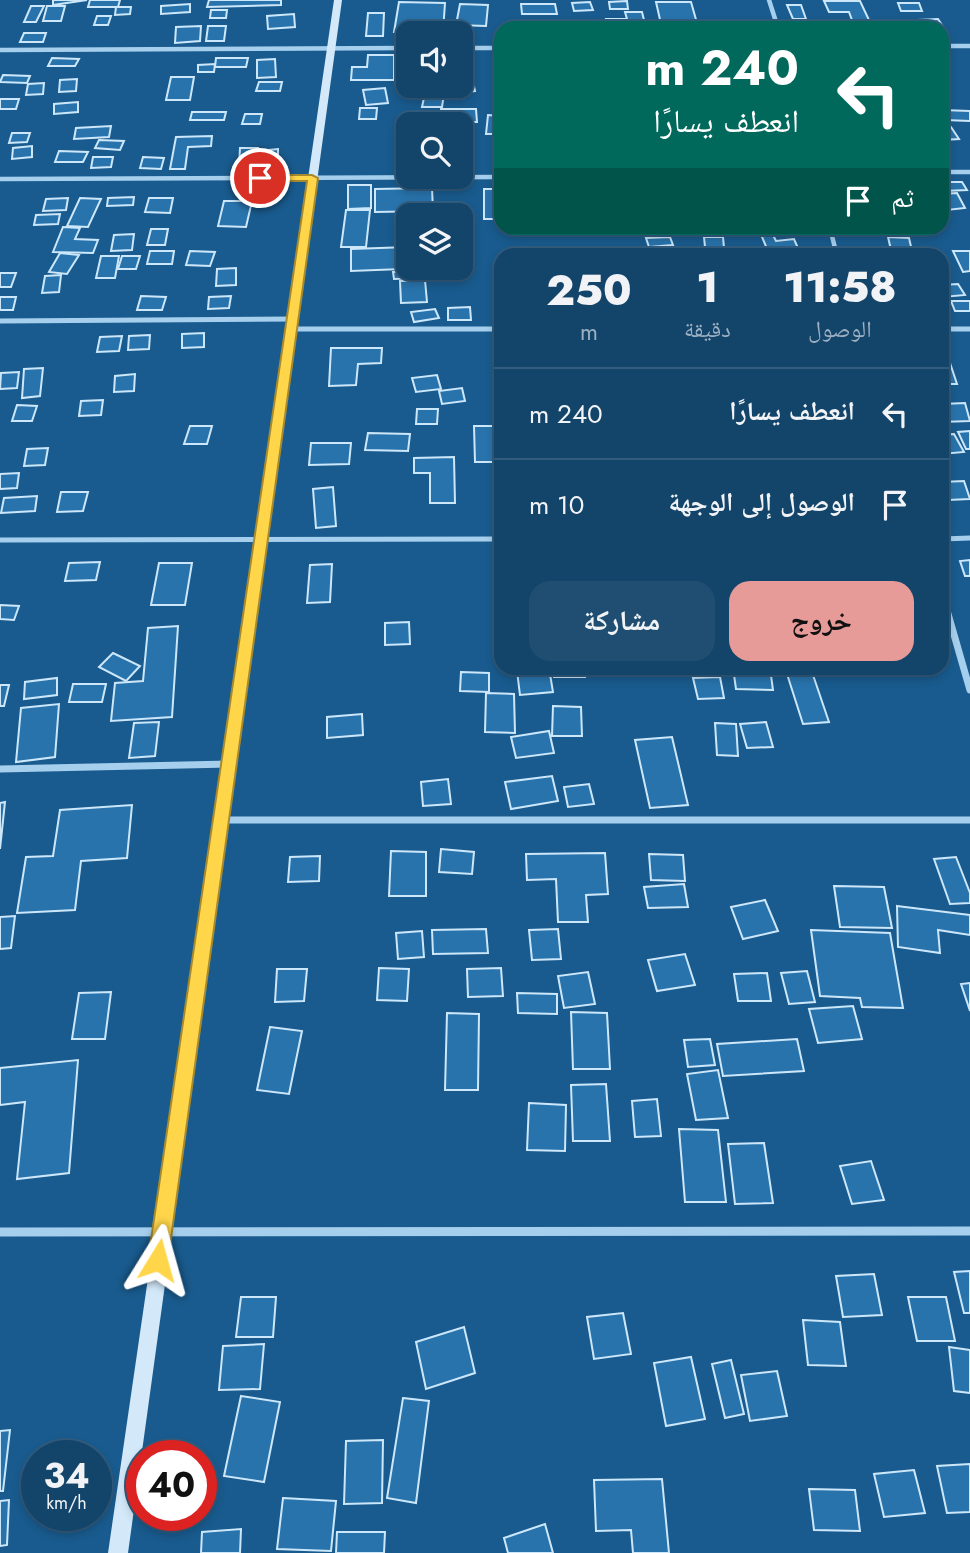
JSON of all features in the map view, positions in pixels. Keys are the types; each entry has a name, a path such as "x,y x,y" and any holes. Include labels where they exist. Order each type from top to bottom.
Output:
{"street":[{"path":"117,1553 338,0"},
{"path":"769,0 776,21"},
{"path":"949,46 970,46"},
{"path":"0,50 396,48"},
{"path":"473,48 494,48"},
{"path":"949,172 970,172"},
{"path":"0,179 494,177"},
{"path":"0,321 494,329"},
{"path":"949,329 970,329"},
{"path":"949,539 970,538"},
{"path":"0,540 494,539"},
{"path":"949,616 970,690"},
{"path":"0,769 230,764"},
{"path":"223,820 970,820"},
{"path":"0,1232 161,1234 970,1231"}],"building":[{"path":"53,0 87,0 53,5"},
{"path":"90,0 120,0 118,7 88,7"},
{"path":"209,0 281,0 281,5 207,7"},
{"path":"627,1 628,9 610,9 609,2"},
{"path":"824,1 860,1 869,20 852,20 849,12 829,12"},
{"path":"399,2 445,3 444,21 396,21 394,32"},
{"path":"590,2 593,10 574,11 572,3"},
{"path":"656,2 691,2 696,21 660,21"},
{"path":"898,3 919,3 922,11 901,11"},
{"path":"190,4 190,12 161,14 161,6"},
{"path":"460,4 488,5 486,26 473,26 473,21 457,21"},
{"path":"521,4 555,4 557,14 522,14"},
{"path":"787,5 801,5 806,19 793,19"},
{"path":"31,6 44,6 36,22 24,22"},
{"path":"47,6 65,6 61,21 43,21"},
{"path":"116,7 131,7 130,14 115,15"},
{"path":"211,10 227,10 226,18 210,18"},
{"path":"625,12 642,12 644,21 606,19 627,19"},
{"path":"368,13 384,13 383,36 366,36"},
{"path":"294,14 295,27 268,29 267,16"},
{"path":"97,16 111,16 108,25 94,25"},
{"path":"201,26 200,41 175,43 176,27"},
{"path":"208,26 226,26 224,41 206,41"},
{"path":"24,33 46,33 43,42 20,42"},
{"path":"368,55 394,55 394,80 351,80 352,67 367,67"},
{"path":"52,58 79,59 75,66 48,66"},
{"path":"216,58 248,58 246,67 215,67"},
{"path":"275,59 276,77 257,78 257,60"},
{"path":"215,64 214,72 198,72 198,65"},
{"path":"3,75 30,76 27,83 0,82"},
{"path":"171,77 194,77 190,100 166,100"},
{"path":"77,79 76,91 59,92 60,80"},
{"path":"259,82 282,82 280,91 256,91"},
{"path":"44,83 43,94 26,95 28,84"},
{"path":"385,88 388,103 366,105 363,90"},
{"path":"424,98 443,98 442,107 422,107"},
{"path":"0,99 19,99 16,109 0,109"},
{"path":"78,102 78,112 54,114 54,104"},
{"path":"360,108 377,108 376,119 359,119"},
{"path":"441,109 476,109 477,122 473,122 473,112 441,112"},
{"path":"949,110 970,111 970,121 949,120"},
{"path":"192,112 226,112 224,120 190,120"},
{"path":"245,114 262,114 260,124 242,124"},
{"path":"488,115 494,116 494,134 486,134"},
{"path":"111,126 109,137 74,139 76,128"},
{"path":"951,127 959,139 949,140"},
{"path":"12,133 30,133 27,142 9,143"},
{"path":"212,136 211,146 188,147 185,169 170,169 176,137"},
{"path":"99,140 124,141 120,150 95,148"},
{"path":"32,146 32,157 12,159 13,148"},
{"path":"240,148 258,148 256,166 239,167"},
{"path":"278,149 278,161 269,162 269,150"},
{"path":"59,151 88,152 83,162 55,162"},
{"path":"93,157 113,157 111,167 91,168"},
{"path":"143,157 164,158 161,169 140,168"},
{"path":"949,182 962,182 967,190 949,191"},
{"path":"348,185 371,185 371,208 348,209"},
{"path":"375,189 432,189 433,203 396,203 396,212 375,212"},
{"path":"484,189 494,189 494,219 484,219"},
{"path":"957,193 965,208 949,210 949,194"},
{"path":"134,197 133,205 107,206 108,198"},
{"path":"68,198 66,210 43,211 46,199"},
{"path":"80,198 101,199 88,227 67,226"},
{"path":"149,198 173,198 170,213 145,212"},
{"path":"224,201 252,201 246,227 218,226"},
{"path":"346,210 370,210 366,247 341,247"},
{"path":"60,214 58,224 34,225 36,215"},
{"path":"63,227 80,228 75,239 98,240 93,253 53,252"},
{"path":"151,229 168,229 165,245 147,245"},
{"path":"134,234 132,250 111,251 114,235"},
{"path":"761,235 773,235 776,241 794,239 798,248 767,248"},
{"path":"670,237 673,245 649,247 646,238"},
{"path":"704,237 723,237 724,248 705,247"},
{"path":"888,237 909,238 911,248 891,248"},
{"path":"396,247 396,269 351,271 351,249"},
{"path":"150,251 174,251 172,264 147,264"},
{"path":"190,251 215,252 210,266 186,265"},
{"path":"953,251 970,251 970,271 963,272"},
{"path":"60,253 79,255 67,274 49,272"},
{"path":"101,256 119,256 115,278 96,278"},
{"path":"122,256 140,256 136,269 118,269"},
{"path":"236,268 236,285 216,286 217,269"},
{"path":"0,273 16,273 11,287 0,287"},
{"path":"61,275 59,292 42,293 45,276"},
{"path":"425,280 427,302 401,303 400,281"},
{"path":"958,284 965,295 949,296 949,285"},
{"path":"141,296 166,297 162,310 137,310"},
{"path":"231,296 229,308 208,309 209,297"},
{"path":"0,297 16,297 13,310 0,310"},
{"path":"951,301 970,301 970,311 955,311"},
{"path":"470,307 471,320 448,320 448,308"},
{"path":"435,309 439,318 414,322 411,312"},
{"path":"204,333 204,347 182,348 182,334"},
{"path":"150,335 149,349 128,350 129,336"},
{"path":"122,336 119,351 97,352 100,337"},
{"path":"331,348 382,348 381,363 358,364 356,385 329,386"},
{"path":"949,363 950,363 957,384 949,384"},
{"path":"43,368 40,396 22,398 24,369"},
{"path":"19,372 17,388 0,389 1,373"},
{"path":"135,374 134,391 114,392 115,376"},
{"path":"437,375 441,389 416,392 412,378"},
{"path":"462,388 465,401 442,404 439,391"},
{"path":"103,400 101,415 79,416 81,401"},
{"path":"965,403 970,421 949,422 949,404"},
{"path":"17,405 37,406 32,421 12,421"},
{"path":"417,409 438,409 437,424 416,424"},
{"path":"190,426 212,426 207,444 184,444"},
{"path":"474,426 494,426 494,462 475,462"},
{"path":"970,431 970,449 966,449 958,432"},
{"path":"368,433 410,434 408,451 365,450"},
{"path":"949,434 954,434 964,452 949,453"},
{"path":"311,443 351,443 349,464 309,465"},
{"path":"48,448 45,465 24,466 27,449"},
{"path":"454,457 455,503 430,503 430,473 414,473 414,458"},
{"path":"19,473 17,488 0,489 0,474"},
{"path":"964,481 970,499 949,500 949,482"},
{"path":"333,487 336,526 316,528 313,489"},
{"path":"61,492 88,492 83,511 57,512"},
{"path":"37,496 35,511 1,513 4,498"},
{"path":"970,560 970,576 965,576 960,561"},
{"path":"100,562 96,580 65,581 69,563"},
{"path":"159,563 192,563 185,605 151,605"},
{"path":"332,564 330,602 307,603 310,565"},
{"path":"0,605 19,606 14,620 0,619"},
{"path":"409,622 410,644 385,645 385,623"},
{"path":"178,626 172,717 111,721 115,683 143,681 148,628"},
{"path":"113,653 140,666 126,681 99,667"},
{"path":"461,672 489,673 489,692 460,691"},
{"path":"518,675 550,675 553,692 520,695"},
{"path":"554,675 585,677 554,677"},
{"path":"734,675 771,675 773,690 736,689"},
{"path":"787,675 813,675 829,722 803,724"},
{"path":"720,677 724,698 698,699 693,678"},
{"path":"57,678 57,695 24,699 25,682"},
{"path":"73,684 106,684 102,702 69,702"},
{"path":"0,685 9,685 4,706 0,706"},
{"path":"486,693 514,694 515,733 485,732"},
{"path":"59,704 55,757 16,762 21,708"},
{"path":"553,706 581,707 582,736 552,736"},
{"path":"362,714 363,735 327,738 327,717"},
{"path":"159,722 155,756 129,758 134,723"},
{"path":"766,722 773,747 747,748 740,724"},
{"path":"715,723 736,724 738,756 717,755"},
{"path":"549,731 554,753 516,758 511,737"},
{"path":"672,737 688,805 650,808 635,740"},
{"path":"552,776 558,801 511,809 505,782"},
{"path":"448,779 451,804 423,806 421,782"},
{"path":"589,784 594,804 568,807 564,787"},
{"path":"5,802 0,849 0,803"},
{"path":"132,805 127,858 81,861 75,910 17,913 26,857 53,856 60,810"},
{"path":"441,849 474,852 472,874 439,872"},
{"path":"391,851 426,852 426,896 389,896"},
{"path":"605,853 608,894 586,895 588,922 558,922 556,879 527,880 526,854"},
{"path":"649,854 683,855 685,881 651,880"},
{"path":"320,856 319,881 288,882 290,857"},
{"path":"956,857 970,893 970,903 950,904 934,859"},
{"path":"684,884 688,907 648,908 644,887"},
{"path":"834,886 884,887 892,928 840,927"},
{"path":"765,900 778,931 743,939 731,907"},
{"path":"897,906 970,915 970,935 938,930 940,953 898,947"},
{"path":"15,916 11,948 0,949 0,917"},
{"path":"486,929 488,953 433,954 432,930"},
{"path":"558,929 561,959 532,960 529,930"},
{"path":"811,930 890,933 903,1008 862,1007 860,998 820,996"},
{"path":"422,931 424,957 398,959 396,933"},
{"path":"685,954 695,985 657,991 648,960"},
{"path":"379,968 409,969 407,1001 377,1000"},
{"path":"501,968 503,996 468,997 467,969"},
{"path":"277,969 307,969 304,1001 275,1002"},
{"path":"807,971 815,1002 789,1004 781,973"},
{"path":"588,972 595,1004 564,1008 558,976"},
{"path":"767,973 771,1001 738,1001 734,974"},
{"path":"970,983 970,1011 961,984"},
{"path":"111,992 105,1039 72,1039 79,993"},
{"path":"517,993 557,994 557,1014 518,1013"},
{"path":"853,1006 862,1039 818,1043 809,1009"},
{"path":"571,1012 607,1013 610,1069 573,1069"},
{"path":"447,1013 479,1014 478,1090 445,1090"},
{"path":"270,1027 302,1031 289,1094 257,1090"},
{"path":"710,1039 715,1065 688,1067 684,1040"},
{"path":"797,1039 804,1071 723,1076 717,1044"},
{"path":"78,1060 69,1173 17,1179 25,1102 0,1105 0,1068"},
{"path":"718,1070 728,1118 696,1120 687,1074"},
{"path":"606,1084 610,1141 573,1141 571,1085"},
{"path":"657,1099 661,1136 635,1137 632,1101"},
{"path":"529,1103 566,1105 565,1151 527,1150"},
{"path":"679,1129 718,1130 726,1202 685,1202"},
{"path":"764,1143 773,1203 735,1204 728,1144"},
{"path":"871,1161 884,1200 852,1204 840,1166"},
{"path":"970,1271 970,1313 964,1313 954,1272"},
{"path":"874,1274 882,1315 843,1317 836,1276"},
{"path":"241,1297 276,1297 273,1337 236,1337"},
{"path":"908,1297 946,1297 955,1341 917,1341"},
{"path":"623,1313 631,1354 594,1359 587,1317"},
{"path":"803,1320 840,1322 846,1366 808,1365"},
{"path":"464,1327 475,1373 426,1389 416,1342"},
{"path":"264,1344 260,1389 219,1390 223,1346"},
{"path":"949,1347 970,1350 970,1393 954,1391"},
{"path":"691,1357 705,1419 666,1426 654,1363"},
{"path":"731,1360 744,1414 725,1418 712,1364"},
{"path":"777,1371 787,1416 750,1421 741,1375"},
{"path":"241,1396 280,1402 264,1482 224,1476"},
{"path":"403,1398 429,1401 416,1503 387,1498"},
{"path":"10,1430 3,1491 0,1491 0,1431"},
{"path":"383,1440 382,1503 344,1504 346,1441"},
{"path":"970,1464 970,1512 947,1513 937,1466"},
{"path":"914,1470 925,1513 884,1517 874,1474"},
{"path":"662,1479 669,1553 633,1553 631,1530 596,1531 594,1480"},
{"path":"809,1489 855,1490 860,1531 814,1530"},
{"path":"283,1498 336,1501 331,1551 277,1549"},
{"path":"9,1500 7,1545 0,1546 0,1501"},
{"path":"545,1524 553,1553 508,1553 504,1538"},
{"path":"241,1529 240,1553 201,1553 202,1532"},
{"path":"337,1532 385,1532 384,1553 336,1553"}],"route":[{"path":"158,1260 295,318 312,178 260,178"}]}
